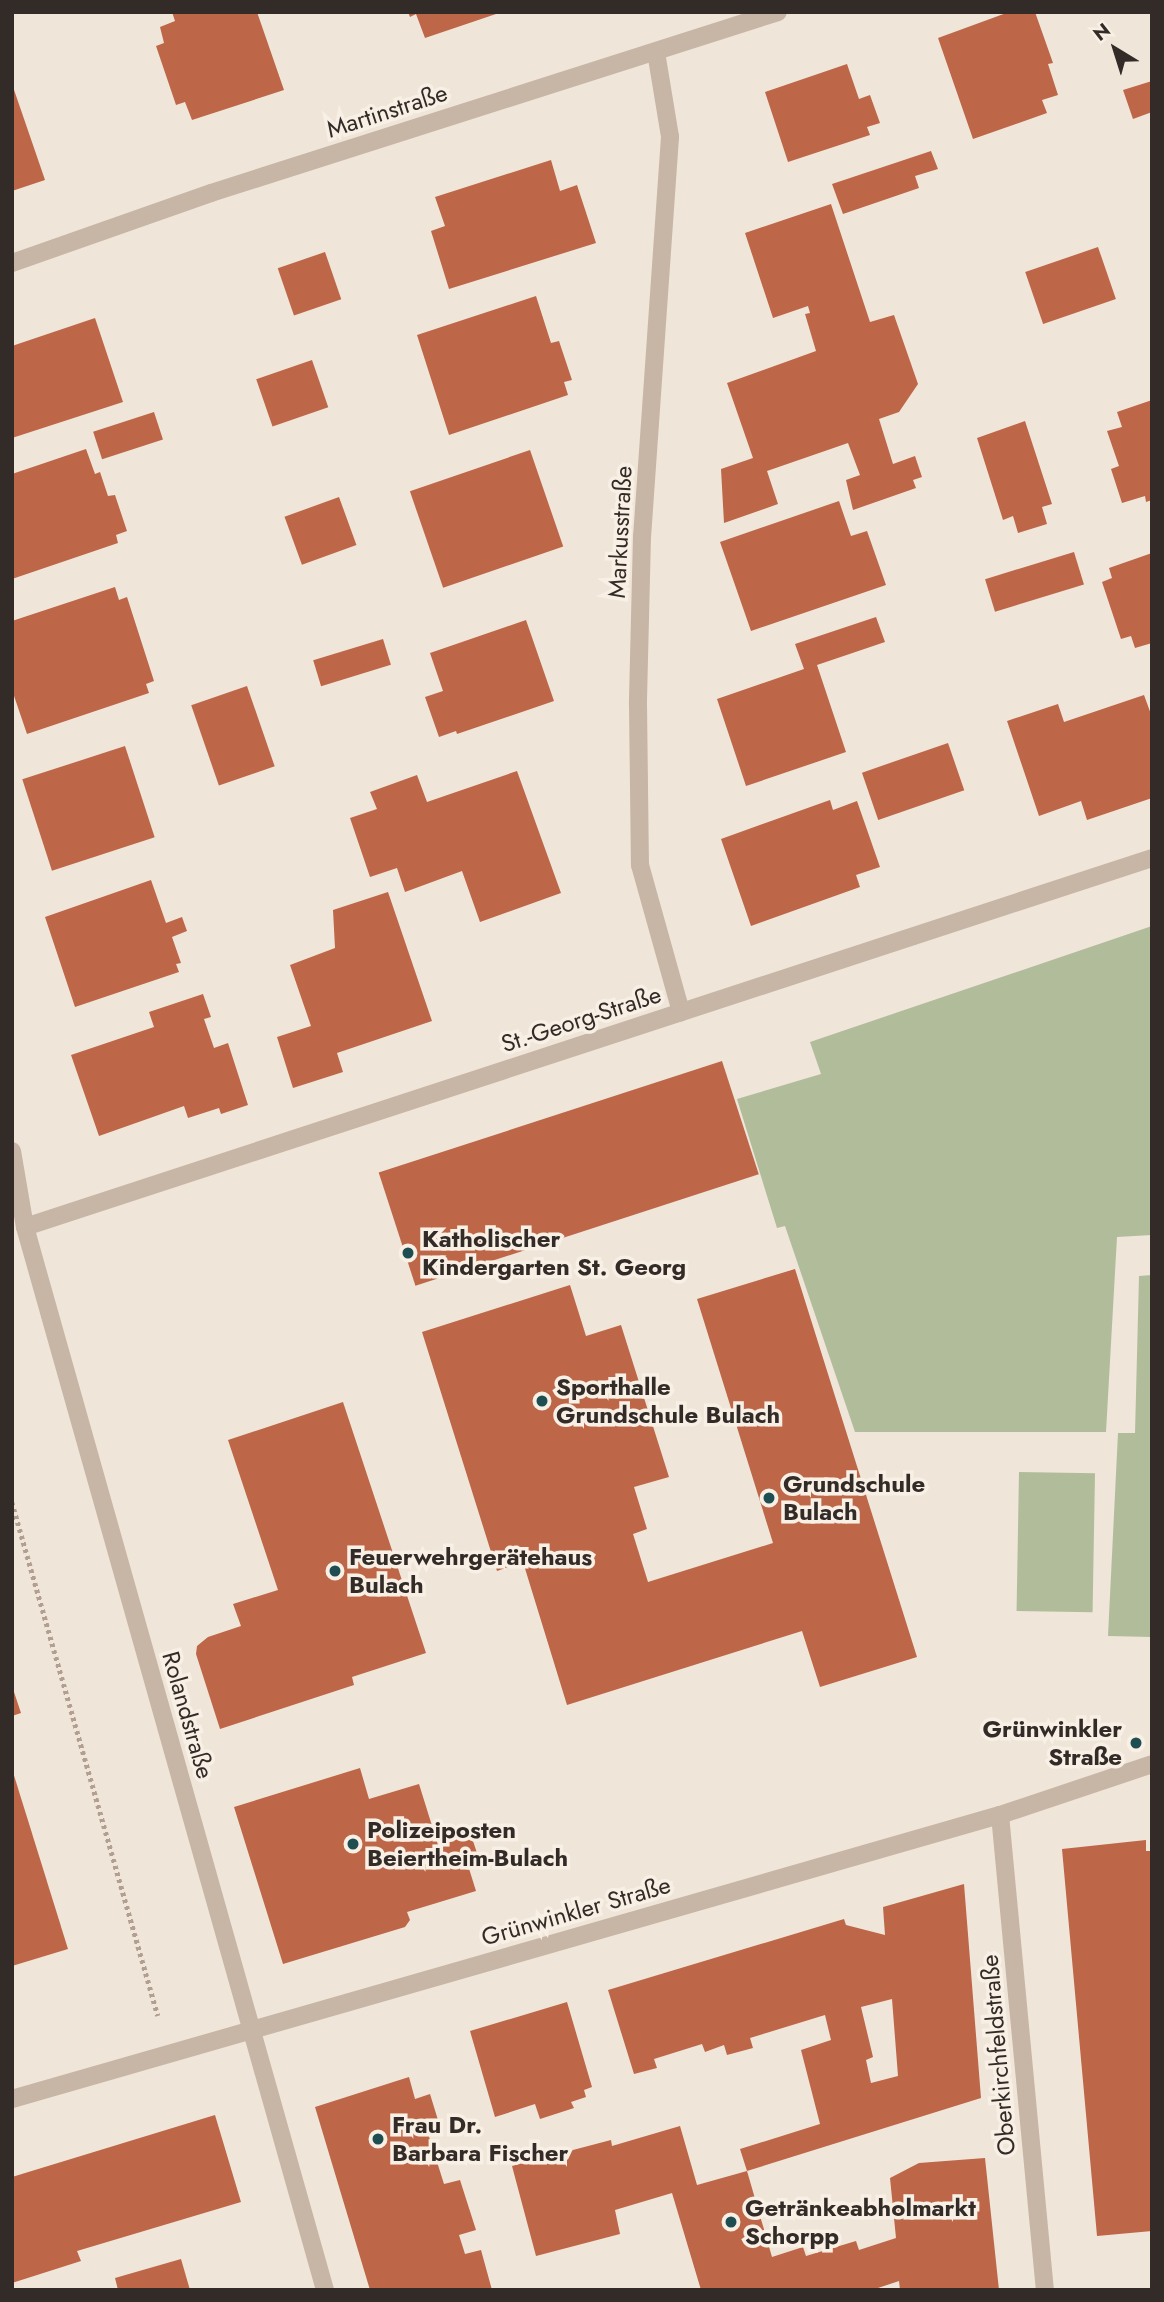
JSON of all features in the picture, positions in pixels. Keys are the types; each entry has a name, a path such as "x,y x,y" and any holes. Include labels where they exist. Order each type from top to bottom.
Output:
{"street":[{"name":"Martinstraße","path":"12,262 211,193 778,12"},
{"name":"Markusstraße","path":"656,52 670,137 642,536 638,705 640,865 681,1012"},
{"name":"St.-Georg-Straße","path":"25,1227 1152,858"},
{"name":"Rolandstraße","path":"12,1151 25,1227 325,2290"},
{"name":"Grünwinkler Straße","path":"12,2099 1000,1815 1152,1764"},
{"name":"Oberkirchfeldstraße","path":"1000,1815 1045,2290"}],"path":[{"path":"12,1502 170,2054"}],"green space":[{"path":"1152,926 1152,1235 1117,1237 1106,1432 855,1432 785,1226 777,1228 737,1099 821,1074 810,1042"},
{"path":"1152,1275 1151,1637 1108,1636 1118,1433 1135,1433 1139,1276"},
{"path":"1019,1472 1095,1473 1093,1612 1017,1611"}],"building":[{"path":"172,12 257,12 284,90 192,120 185,102 176,105 156,46 164,43 160,27 175,21"},
{"path":"408,12 499,13 425,38 416,14 410,17"},
{"path":"1009,12 1035,12 1053,63 1048,64 1058,95 1042,100 1047,113 973,139 938,38"},
{"path":"847,64 859,99 870,95 880,123 867,127 870,135 788,162 765,92"},
{"path":"1152,81 1152,112 1133,119 1123,90"},
{"path":"12,84 45,180 12,191"},
{"path":"931,151 938,169 915,176 919,188 843,214 832,184"},
{"path":"551,160 560,191 577,185 596,243 449,289 431,231 445,226 435,197"},
{"path":"831,204 870,322 894,315 918,384 899,412 879,419 893,464 915,456 922,477 913,480 916,488 853,510 846,480 860,475 848,443 767,471 778,504 724,523 721,469 753,458 727,383 816,351 805,314 810,313 808,306 773,318 745,233"},
{"path":"1098,247 1116,299 1043,324 1025,272"},
{"path":"325,252 341,299 294,316 278,268"},
{"path":"536,296 551,343 559,341 572,380 564,382 568,395 449,435 417,335"},
{"path":"95,318 123,402 12,438 12,346"},
{"path":"312,360 328,407 272,426 256,379"},
{"path":"1152,400 1152,500 1146,502 1145,496 1122,503 1111,469 1119,466 1107,431 1122,427 1117,412"},
{"path":"154,412 163,440 102,459 93,432"},
{"path":"1025,421 1052,504 1042,507 1047,524 1018,533 1013,516 1003,520 977,438"},
{"path":"86,449 95,474 100,472 108,496 115,495 127,531 116,535 118,543 12,579 12,474"},
{"path":"530,450 563,546 443,588 410,491"},
{"path":"339,497 356,545 302,565 284,517"},
{"path":"839,501 851,536 867,531 886,585 751,631 720,542"},
{"path":"1074,552 1084,585 995,612 985,579"},
{"path":"1152,553 1152,643 1135,648 1131,636 1121,639 1102,582 1112,578 1109,568"},
{"path":"115,587 119,600 127,597 154,681 146,684 149,693 27,734 12,690 12,621"},
{"path":"876,617 885,642 817,665 846,752 746,786 717,699 804,669 795,644"},
{"path":"526,620 554,701 457,734 456,731 439,737 425,697 443,691 430,653"},
{"path":"383,639 391,665 321,686 313,660"},
{"path":"247,686 275,766 219,786 191,705"},
{"path":"1144,695 1152,717 1152,798 1087,820 1081,801 1039,816 1007,721 1058,704 1064,722"},
{"path":"948,743 964,790 878,820 862,773"},
{"path":"125,746 155,837 52,871 22,779"},
{"path":"517,771 561,893 480,922 462,871 405,892 397,868 370,877 350,818 377,809 370,792 417,775 427,802"},
{"path":"830,800 833,810 857,801 880,867 856,875 860,887 751,926 721,839"},
{"path":"151,880 166,923 182,917 187,931 172,937 181,963 176,964 179,972 75,1007 45,917"},
{"path":"388,892 432,1021 337,1053 343,1072 293,1088 277,1037 311,1026 290,965 335,948 333,910"},
{"path":"203,994 211,1017 204,1019 214,1048 228,1043 248,1105 221,1114 219,1108 188,1118 184,1106 99,1136 71,1055 154,1027 149,1012"},
{"path":"722,1061 759,1174 415,1286 379,1173"},
{"name":"Grundschule Bulach","path":"795,1269 917,1657 820,1687 802,1631 567,1705 523,1562 497,1571 422,1332 570,1285 586,1336 621,1325 669,1477 634,1487 647,1529 633,1534 648,1582 773,1543 697,1299"},
{"name":"Feuerwehrgerätehaus Bulach","path":"343,1402 426,1653 352,1677 354,1685 220,1729 196,1654 197,1646 208,1637 241,1626 233,1604 278,1590 228,1440"},
{"path":"12,1686 21,1713 12,1716"},
{"path":"360,1768 369,1799 419,1784 438,1845 471,1835 478,1856 466,1859 476,1891 407,1912 410,1920 405,1927 283,1964 234,1807"},
{"path":"12,1769 68,1949 12,1966"},
{"path":"1146,1840 1146,1851 1152,1851 1152,2231 1097,2236 1062,1849"},
{"path":"964,1884 981,2098 747,2171 740,2149 820,2124 801,2050 831,2040 825,2015 750,2038 753,2048 727,2055 724,2045 705,2052 702,2044 654,2059 657,2068 634,2074 608,1990 844,1919 846,1925 885,1935 883,1907","holes":["892,1999 898,2076 871,2083 866,2060 873,2057 861,2007"]},
{"path":"567,2002 592,2087 584,2090 586,2097 571,2102 574,2108 540,2119 535,2104 495,2117 470,2031"},
{"path":"409,2077 415,2099 430,2094 438,2120 425,2124 444,2184 460,2180 476,2230 459,2235 465,2254 481,2250 492,2290 370,2290 315,2107"},
{"path":"215,2115 241,2202 77,2251 81,2261 12,2283 12,2177"},
{"path":"680,2126 697,2185 747,2171 772,2257 803,2247 806,2256 856,2241 859,2250 896,2238 890,2178 919,2163 985,2158 999,2290 900,2290 899,2281 872,2290 701,2290 672,2193 615,2210 620,2234 536,2256 512,2166 611,2140 612,2146"},
{"path":"181,2259 190,2290 118,2290 115,2278"}],"place":[{"name":"Katholischer Kindergarten St. Georg","path":"408,1253"},
{"name":"Sporthalle Grundschule Bulach","path":"542,1401"},
{"name":"Grundschule Bulach","path":"769,1498"},
{"name":"Feuerwehrgerätehaus Bulach","path":"335,1571"},
{"name":"Grünwinkler Straße","path":"1136,1743"},
{"name":"Polizeiposten Beiertheim-Bulach","path":"353,1844"},
{"name":"Frau Dr. Barbara Fischer","path":"378,2139"},
{"name":"Getränkeabholmarkt Schorpp","path":"731,2222"}]}
